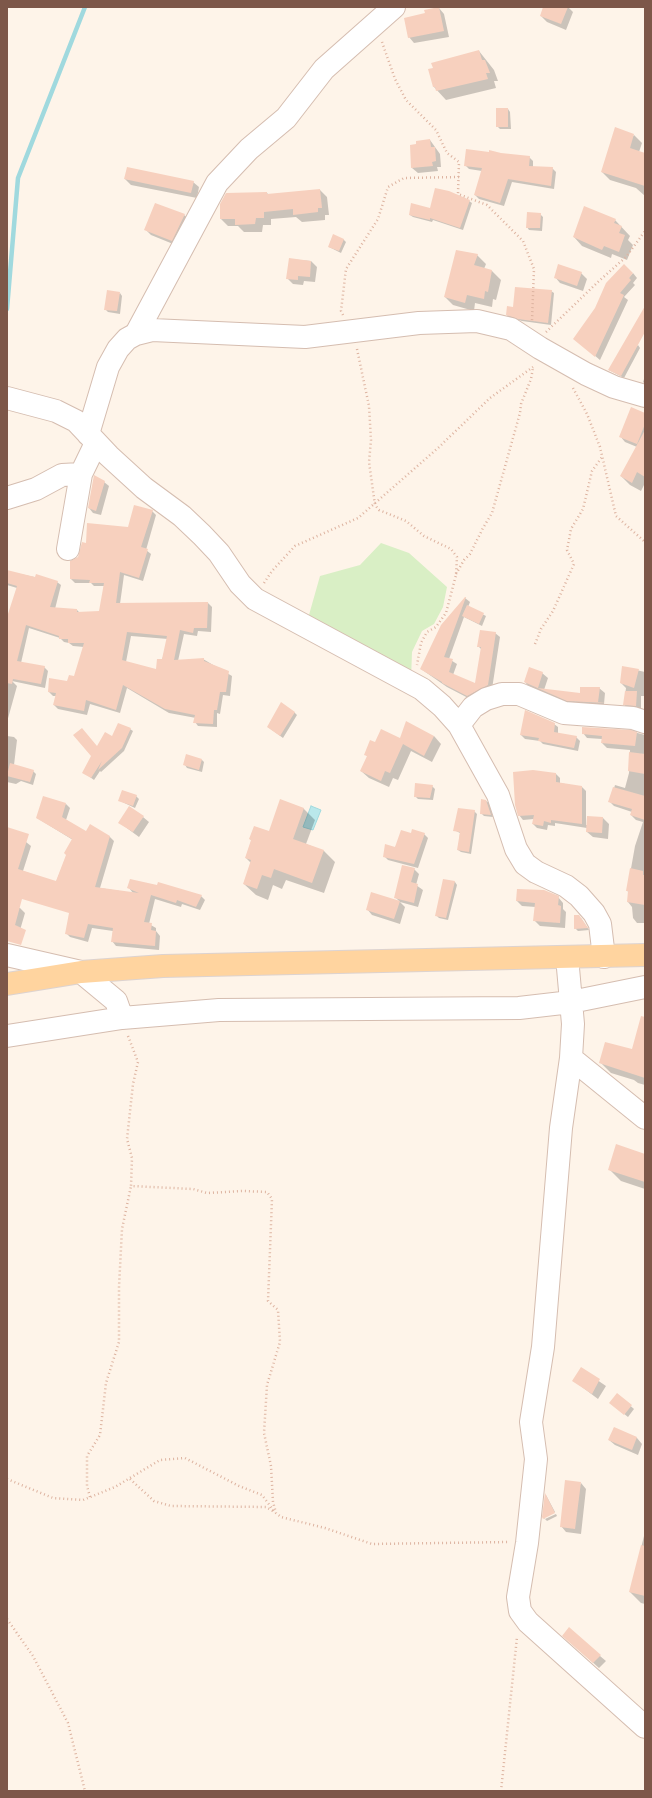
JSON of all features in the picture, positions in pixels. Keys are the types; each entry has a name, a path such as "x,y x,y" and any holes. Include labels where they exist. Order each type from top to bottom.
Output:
{"main road":[{"path":"7,984 81,972 163,966 645,955"}],"street":[{"path":"136,334 217,183 249,149 286,118 324,69 394,7"},
{"path":"68,549 81,474 92,438 108,367 118,349 127,339 136,334 152,330 305,337 352,330 419,323 477,321 542,336 565,363 614,387 645,396"},
{"path":"7,398 40,406 66,415 76,422 144,488 182,516 202,535 219,553 240,584 255,598 422,689 442,706 459,725 498,795 516,849 525,864 536,872 566,886 579,896 594,912 600,924 604,956"},
{"path":"7,498 36,489 62,475 81,474"},
{"path":"459,725 473,707 486,699 502,694 519,694 564,713 633,718 645,722"},
{"path":"7,955 81,972 116,1001 122,1018"},
{"path":"567,957 573,1024 571,1058 562,1128 543,1347 531,1422 536,1459 527,1543 518,1597 520,1611 528,1622 645,1727"},
{"path":"7,1036 122,1018 219,1010 519,1008 571,1002 645,987"},
{"path":"571,1058 645,1118"}],"path":[{"path":"374,24 390,61 395,79 406,100 436,130 447,153 459,162 458,194 487,205 523,241 534,269 532,321 536,325"},
{"path":"422,689 416,669 421,643 427,632 436,627 446,613 456,575 457,557 451,549 424,536 406,521 379,510 375,505 369,462 371,433 369,406 362,365 352,330 341,311 346,269 378,219 388,187 404,178 458,177"},
{"path":"542,336 598,281 626,257 645,231"},
{"path":"565,363 574,392 587,414 602,457 616,516 645,542"},
{"path":"255,598 272,571 295,546 358,518 375,505 438,448 490,398 533,367 532,379 521,404 520,413 492,513 470,554 464,560 456,575"},
{"path":"535,644 541,629 553,611 574,564 567,550 571,529 583,509 592,471 602,457"},
{"path":"90,1497 87,1486 87,1456 100,1435 106,1383 119,1342 119,1287 122,1229 131,1186 132,1158 127,1139 133,1084 138,1062 122,1018"},
{"path":"131,1186 193,1189 207,1193 243,1191 267,1192 272,1199 268,1301 278,1310 280,1342 267,1385 264,1433 271,1466 273,1502 276,1512"},
{"path":"7,1479 53,1498 83,1500 130,1479 160,1460 185,1458 239,1486 262,1495 281,1517 325,1528 372,1544 527,1543"},
{"path":"130,1479 154,1501 171,1506 266,1507 276,1512"},
{"path":"501,1791 520,1611"},
{"path":"7,1619 33,1656 68,1723 85,1791"}],"green space":[{"path":"381,543 409,553 447,587 443,607 434,624 422,631 412,652 411,680 307,622 320,576 360,565"}],"water":[{"path":"311,806 321,810 313,830 303,827"}],"building":[{"path":"439,7 444,31 408,38 404,18 425,13 424,10"},
{"path":"543,7 568,7 561,24 540,16"},
{"path":"479,50 482,60 485,60 490,73 486,73 488,79 436,91 435,87 433,87 428,69 433,68 431,63"},
{"path":"496,108 508,108 508,127 496,127"},
{"path":"615,127 634,134 630,148 645,153 645,186 601,172"},
{"path":"430,139 431,147 435,147 436,161 432,162 433,166 411,168 410,145 416,144 416,141"},
{"path":"466,149 489,152 489,150 501,153 530,156 529,166 553,167 551,186 508,179 500,203 474,195 482,168 464,166"},
{"path":"127,167 194,181 191,193 124,179"},
{"path":"435,188 449,191 470,200 460,228 430,218 430,220 409,215 411,203 430,208"},
{"path":"320,189 322,208 318,208 318,212 293,215 293,209 264,212 264,218 256,218 255,224 235,225 235,219 220,219 220,204 226,193 267,192 267,194"},
{"path":"155,203 185,214 172,241 144,230"},
{"path":"584,206 616,219 614,223 622,226 619,233 625,235 619,252 604,246 602,250 573,237"},
{"path":"527,212 541,213 540,228 526,228"},
{"path":"333,234 344,239 339,251 328,247"},
{"path":"456,250 478,254 474,265 492,270 488,292 485,291 484,299 467,295 465,303 444,297"},
{"path":"289,258 311,261 310,277 298,276 298,280 286,279"},
{"path":"558,264 582,272 577,286 554,278"},
{"path":"624,264 633,273 629,278 631,280 620,293 624,295 595,357 573,339 595,308 606,283"},
{"path":"515,287 552,290 548,323 518,319 506,315 507,306 513,307"},
{"path":"107,290 120,292 117,311 104,310"},
{"path":"645,306 645,332 621,376 608,370"},
{"path":"631,407 645,413 645,424 637,444 619,437"},
{"path":"645,430 645,477 637,472 632,483 620,476"},
{"path":"94,475 105,481 96,511 88,508"},
{"path":"134,505 153,510 141,547 148,549 139,578 120,572 116,603 208,602 207,628 194,628 193,633 180,630 174,660 204,658 204,661 229,671 226,692 220,692 217,710 214,710 213,724 193,723 195,715 165,709 123,685 116,710 86,700 84,711 53,705 56,693 48,692 49,678 67,681 69,675 74,676 84,643 68,643 68,639 59,639 59,636 26,625 17,661 45,666 41,684 13,679 12,684 7,683 7,617 17,586 7,583 7,570 35,577 36,574 58,581 50,607 77,609 77,612 99,611 104,583 89,583 90,580 70,579 70,561 78,557 82,542 86,543 87,523 128,527","holes":["127,632 167,636 162,659 157,659 156,669 122,660"]},
{"path":"465,597 444,657 453,659 449,672 475,683 481,647 477,647 480,630 496,632 488,685 467,696 420,669 441,625"},
{"path":"467,605 484,613 479,624 462,616"},
{"path":"622,666 639,669 634,688 620,683"},
{"path":"529,667 543,672 538,688 580,693 580,687 600,687 598,702 606,703 567,701 524,682"},
{"path":"625,691 637,691 636,706 623,705"},
{"path":"281,702 295,712 280,736 267,727"},
{"path":"525,710 555,723 554,732 577,736 574,748 538,741 539,738 520,735"},
{"path":"406,721 434,736 424,756 403,744 390,773 385,771 381,781 360,771 367,756 364,755 370,740 375,742 381,729 400,738"},
{"path":"118,723 131,728 122,748 98,770 102,761 91,778 82,773 91,756 73,735 82,728 97,746 105,732 112,736"},
{"path":"582,727 631,730 637,732 635,746 601,743 602,736 582,734"},
{"path":"629,752 645,754 645,774 628,771"},
{"path":"186,754 202,759 199,770 183,765"},
{"path":"10,763 34,770 30,782 7,776"},
{"path":"533,770 556,773 556,782 582,786 582,824 551,820 551,823 544,821 543,826 532,824 534,815 518,816 515,805 513,772"},
{"path":"415,783 433,785 430,798 414,797"},
{"path":"613,787 645,796 645,820 630,815 632,809 608,802"},
{"path":"122,790 137,795 133,806 118,801"},
{"path":"43,796 66,803 62,817 86,831 90,824 110,836 95,887 139,893 127,888 130,879 157,885 158,882 202,895 196,907 177,900 176,903 151,895 144,922 152,923 151,930 156,931 155,946 111,942 113,928 88,924 84,938 65,934 69,913 22,899 15,925 26,930 21,945 7,941 7,827 29,834 18,869 56,881 66,855 64,853 72,839 36,818"},
{"path":"280,799 304,808 293,839 324,850 312,883 274,869 271,878 262,875 257,889 243,884 251,860 245,858 251,840 249,839 254,826 269,831"},
{"path":"481,799 486,800 491,815 480,814"},
{"path":"129,806 144,816 133,832 118,823"},
{"path":"458,808 475,810 469,852 457,850 460,832 453,831"},
{"path":"587,816 603,817 602,833 586,832"},
{"path":"412,829 425,833 414,864 383,857 385,844 395,847 401,830 411,833"},
{"path":"402,865 415,868 411,882 418,884 414,903 394,898"},
{"path":"630,868 643,871 643,875 645,875 645,905 627,902 628,891 626,891"},
{"path":"443,879 455,881 446,918 435,916"},
{"path":"517,889 544,890 559,896 558,905 561,906 560,923 533,921 535,903 516,901"},
{"path":"371,892 400,901 394,919 366,910"},
{"path":"574,915 579,915 588,928 574,929"},
{"path":"641,1016 645,1017 645,1078 599,1063 605,1042 632,1049"},
{"path":"616,1144 645,1154 645,1182 608,1170"},
{"path":"581,1367 600,1379 592,1394 572,1381"},
{"path":"617,1393 632,1405 624,1415 609,1403"},
{"path":"614,1427 637,1437 632,1450 608,1440"},
{"path":"565,1480 581,1482 575,1529 560,1527"},
{"path":"545,1493 555,1513 543,1519 542,1517"},
{"path":"641,1545 645,1546 645,1596 629,1592"},
{"path":"569,1627 601,1655 593,1663 562,1636"}],"waterway":[{"path":"7,309 18,178 85,7"}]}
